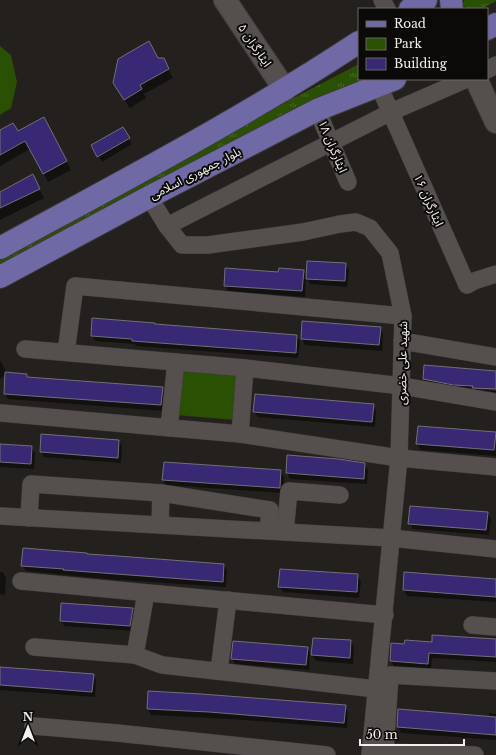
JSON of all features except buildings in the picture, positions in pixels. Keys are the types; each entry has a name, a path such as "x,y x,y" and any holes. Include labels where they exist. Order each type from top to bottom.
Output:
{"main road":[{"path":"412,8 426,0"},
{"path":"0,248 133,176 285,90 353,47"},
{"name":"بلوار جمهوری اسلامی","path":"0,277 149,197 318,110 387,82"}],"street":[{"name":"ایثارگران ۵","path":"225,0 285,90"},
{"path":"167,226 391,112 464,80"},
{"path":"476,80 496,122"},
{"name":"ایثارگران ۱۶","path":"387,82 391,112 467,285 474,281 496,274"},
{"name":"ایثارگران ۱۸","path":"318,110 348,182"},
{"name":"شهید علی خضری","path":"149,197 167,226 182,244 208,245 303,232 356,222 370,228 390,253 403,316 402,386 399,458 385,615 370,755"},
{"path":"66,352 75,286 403,316"},
{"path":"402,341 496,357"},
{"path":"25,349 245,368 402,386 496,402"},
{"path":"169,428 176,362"},
{"path":"240,434 245,368"},
{"path":"2,413 240,434 399,458 496,467"},
{"path":"29,518 31,484 161,493 270,510 268,531"},
{"path":"285,532 289,491 340,495"},
{"path":"160,525 161,493"},
{"path":"0,516 391,538 496,549"},
{"path":"21,581 385,615"},
{"path":"135,655 146,593"},
{"path":"219,671 228,600"},
{"path":"472,625 496,627"},
{"path":"34,647 135,655 162,665 376,689"},
{"path":"464,755 386,752 390,675 496,681"},
{"path":"33,726 117,733 327,755"}],"green space":[{"path":"464,0 496,0 483,8 465,8 463,4"},
{"path":"0,46 11,55 17,82 11,108 0,115"},
{"path":"358,65 358,80 367,80 265,124 0,267 0,259 261,115"},
{"path":"180,369 239,374 235,420 176,415"}]}
